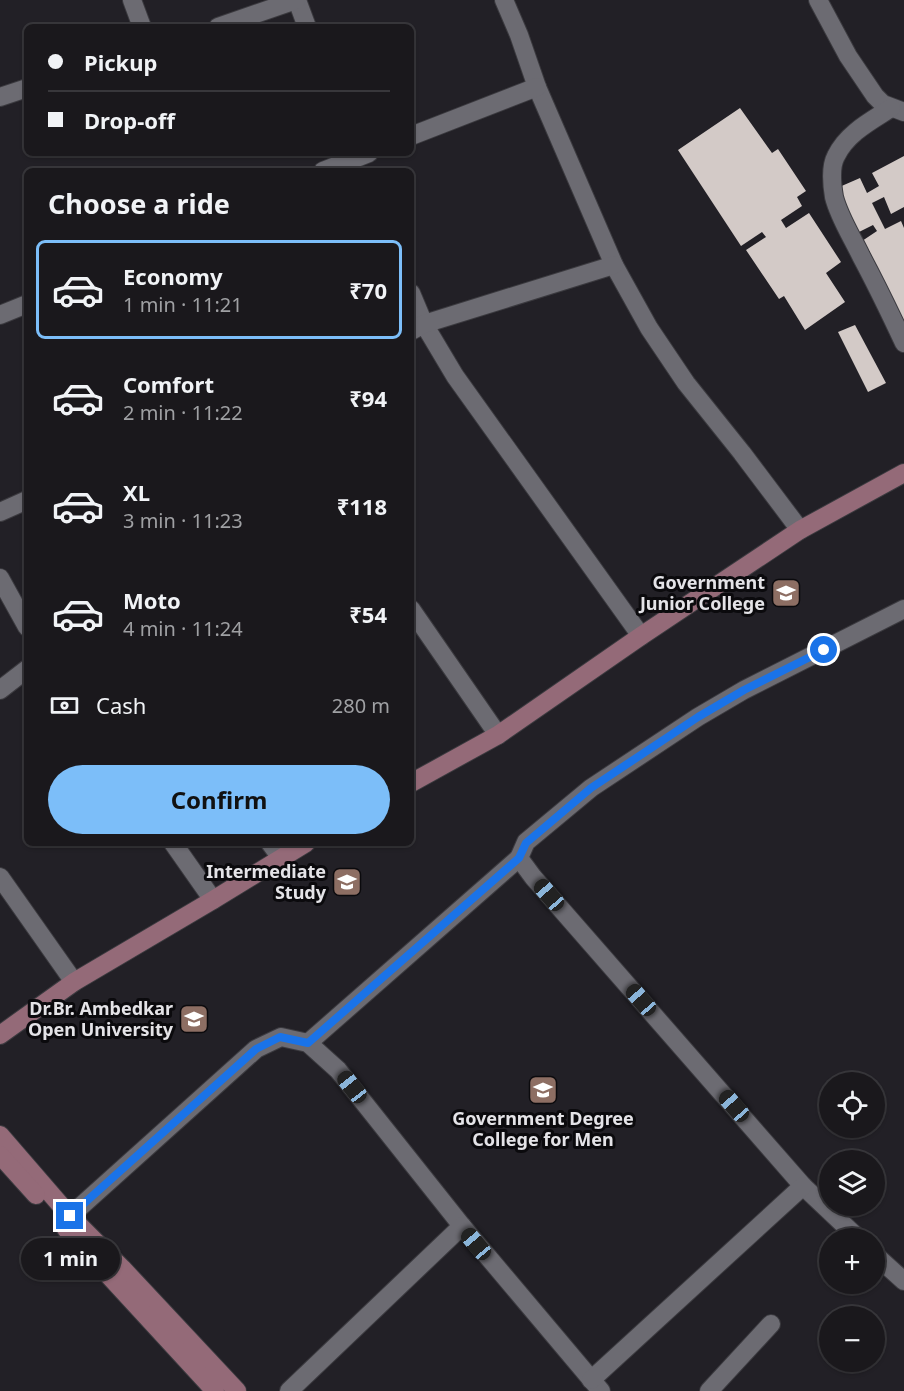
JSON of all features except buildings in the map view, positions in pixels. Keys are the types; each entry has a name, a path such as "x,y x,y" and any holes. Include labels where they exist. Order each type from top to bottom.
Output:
{"street":[{"path":"132,0 141,24"},
{"path":"227,24 297,0 306,24"},
{"path":"504,0 537,87 614,265 649,328 686,384 800,530"},
{"path":"818,0 848,56 865,82 883,104 898,110"},
{"path":"414,135 537,87"},
{"path":"0,97 24,89"},
{"path":"898,110 856,130 835,157 832,181 835,199 847,227 904,343"},
{"path":"332,168 359,159"},
{"path":"417,328 614,265"},
{"path":"414,310 417,328 455,376 641,636"},
{"path":"0,315 24,311"},
{"path":"414,781 498,735 800,530 904,473"},
{"path":"0,512 24,501"},
{"path":"0,578 24,622"},
{"path":"308,1043 519,858 526,843 591,788 698,717 744,690 904,609"},
{"path":"414,613 498,735"},
{"path":"0,690 24,671"},
{"path":"175,846 213,900"},
{"path":"272,846 281,858"},
{"path":"1,1035 74,982 301,846"},
{"path":"519,858 533,877 803,1186 847,1228"},
{"path":"0,877 74,982"},
{"path":"70,1216 256,1049 280,1037 308,1043 338,1070 462,1226 598,1388 803,1186"},
{"path":"0,1135 70,1216 237,1391"},
{"path":"0,1155 206,1388"},
{"path":"289,1391 462,1226"},
{"path":"885,1264 904,1281"},
{"path":"709,1391 771,1324"}],"place":[{"name":"Government Junior College","path":"786,593"},
{"name":"Intermediate Study","path":"347,882"},
{"name":"Dr.Br. Ambedkar Open University","path":"194,1019"},
{"name":"Government Degree College for Men","path":"543,1090"}],"route":[{"path":"70,1216 256,1049 280,1037 308,1043 519,858 526,843 591,788 698,717 744,690 824,650"}]}
